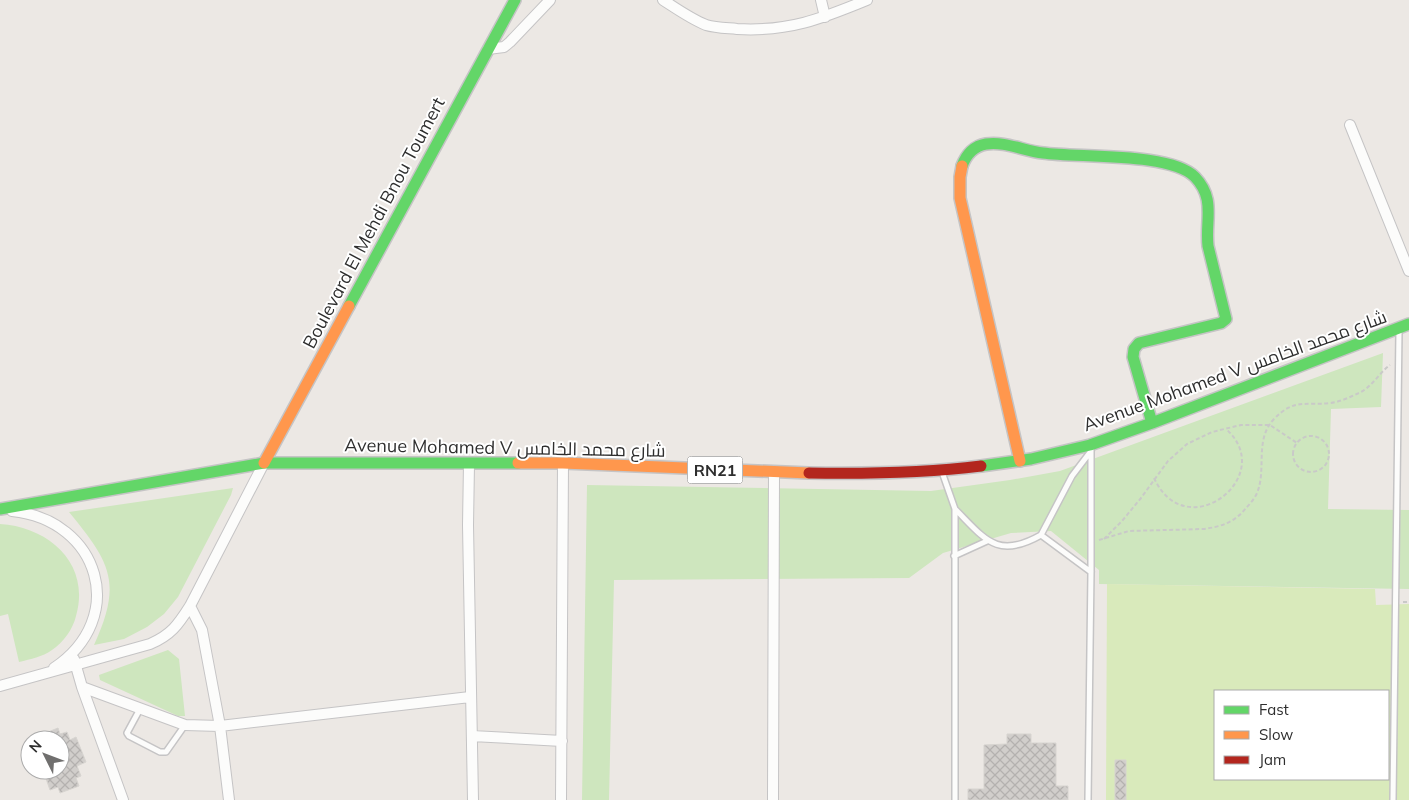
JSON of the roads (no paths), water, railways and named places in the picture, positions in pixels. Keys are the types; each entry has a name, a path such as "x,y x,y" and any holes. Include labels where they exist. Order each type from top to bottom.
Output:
{"main road":[{"name":"Boulevard El Mehdi Bnou Toumert","path":"264,463 515,0"},
{"path":"1020,461 960,198 959,180 961,165 968,154 977,147 1000,144 1039,152 1159,163 1188,170 1202,185 1210,207 1206,233 1207,245 1226,319 1221,323 1135,345 1133,357 1152,423"},
{"name":"Avenue Mohamed V شارع محمد الخامس","path":"0,509 264,463 563,463 774,473 856,474 942,471 1020,461 1091,448 1404,326"}],"street":[{"path":"488,49 504,47 550,0"},
{"path":"663,0 687,16 707,25 725,28 772,30 825,17 867,0"},
{"path":"821,0 825,17"},
{"path":"1350,125 1409,271"},
{"path":"0,686 150,644 164,638 178,626 190,606 264,463"},
{"path":"561,800 563,463"},
{"path":"469,464 470,697 473,800"},
{"path":"773,800 774,473"},
{"path":"0,509 48,519 61,526 81,546 93,571 96,585 96,606 91,627 75,651 59,664 38,676"},
{"path":"190,606 202,630 220,726 229,800"},
{"path":"75,651 74,658 82,687 123,800"},
{"path":"82,687 185,726 220,726 470,697"},
{"path":"472,736 562,741"}],"lane":[{"path":"1393,800 1399,360 1404,326"},
{"path":"955,509 987,541 1006,546 1032,540 1041,535 1072,476 1091,448"},
{"path":"1088,800 1091,448"},
{"path":"942,471 955,509 956,800"},
{"path":"1041,535 1091,572"},
{"path":"954,556 987,541"},
{"path":"140,709 127,733 129,736 160,752 166,752 185,726"}]}
